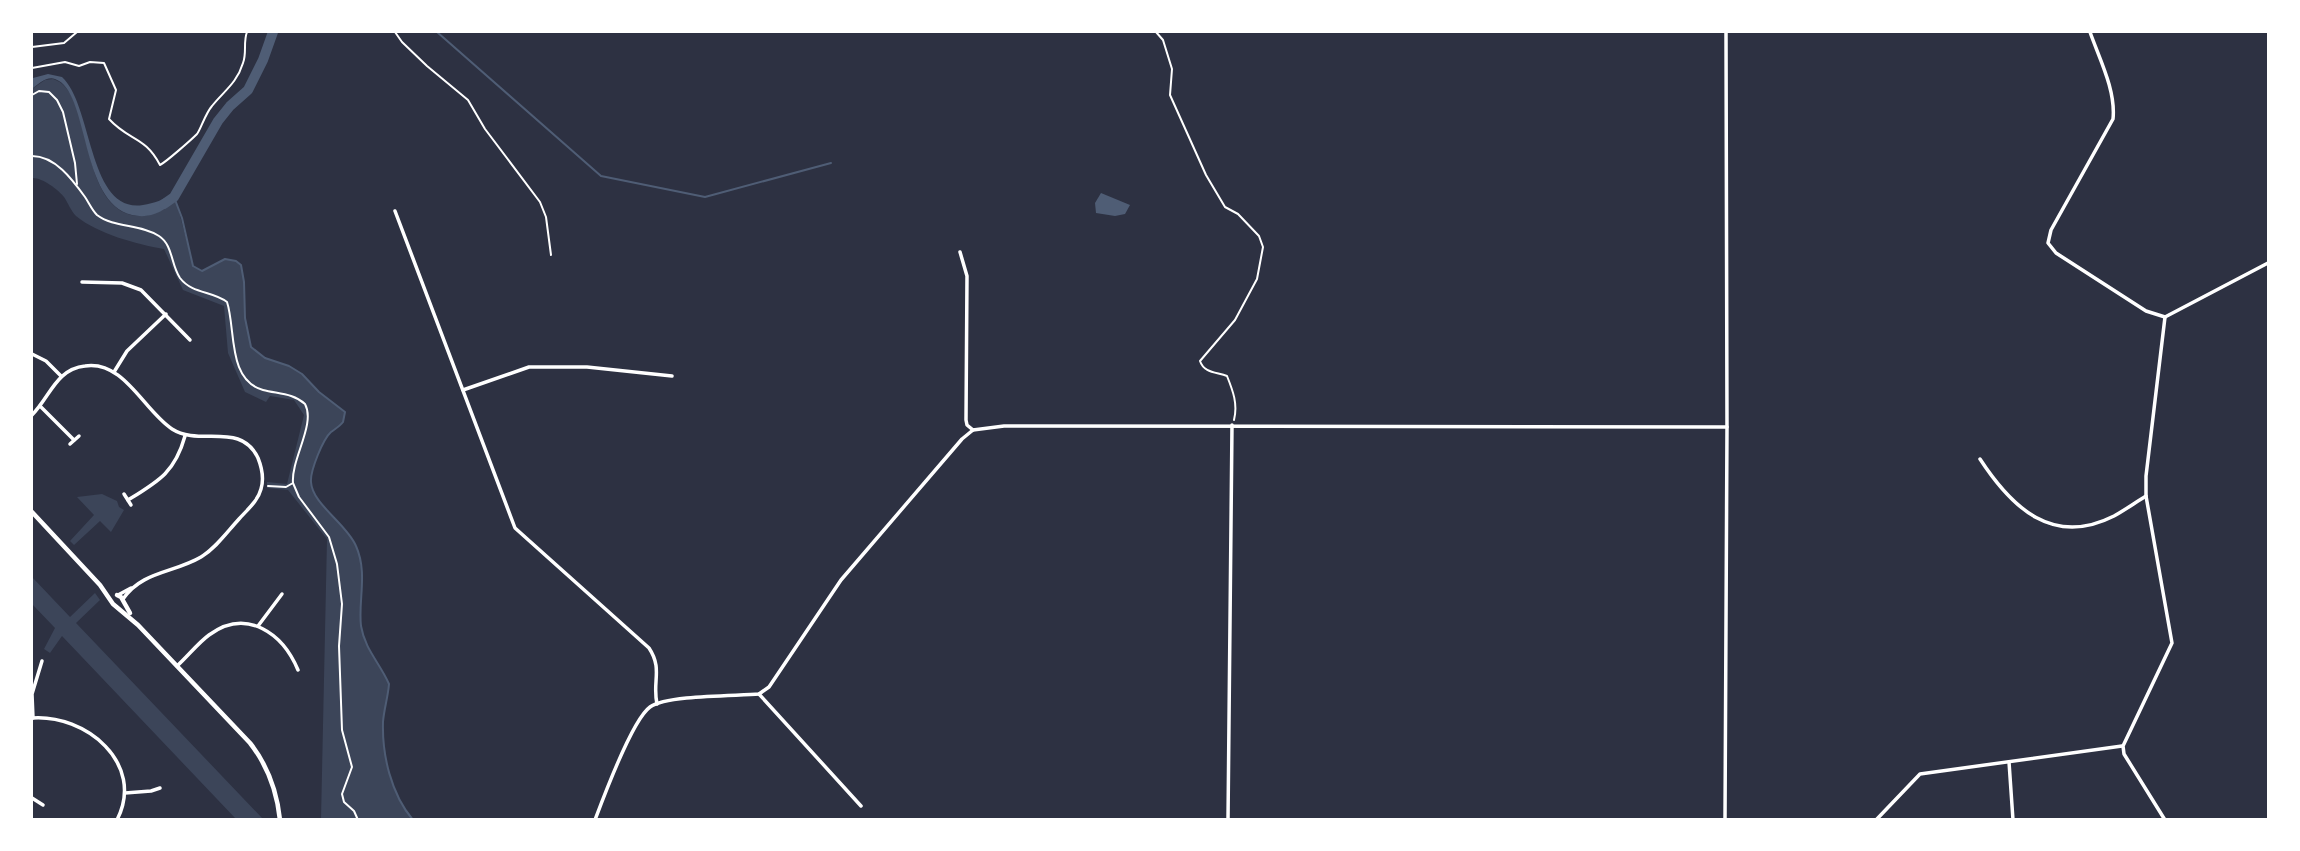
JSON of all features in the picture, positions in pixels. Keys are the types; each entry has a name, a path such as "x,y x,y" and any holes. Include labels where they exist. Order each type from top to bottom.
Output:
{"street":[{"path":"1725,820 1726,32"},
{"path":"2090,32 2112,95 2113,119 2051,230 2048,243 2056,253 2134,304 2165,317 2269,263"},
{"path":"395,211 514,528 649,648 657,664 657,704"},
{"path":"960,252 967,276 966,420 973,430"},
{"path":"82,282 116,282 135,287 146,293 190,340"},
{"path":"114,372 127,351 166,314"},
{"path":"2165,317 2146,476 2146,496 2172,642 2123,746 2124,754 2165,820"},
{"path":"32,354 46,361 61,376"},
{"path":"32,415 61,376 75,368 89,365 114,372 168,426 186,436 223,435 242,441 259,461 262,485 256,500 208,553 189,563 153,575 133,587 114,604"},
{"path":"463,390 529,367 587,367 672,376"},
{"path":"40,406 74,440"},
{"path":"1228,820 1232,425"},
{"path":"595,820 638,721 648,709 657,704 759,694 775,681 841,580 962,439 973,430 1004,426 1232,425 1727,427"},
{"path":"70,444 79,436"},
{"path":"128,500 166,474 178,458 186,436"},
{"path":"1980,460 2000,489 2022,510 2041,522 2059,526 2096,524 2115,516 2146,496"},
{"path":"124,494 131,505"},
{"path":"32,512 100,585 114,604 138,625 259,755 272,782 279,820"},
{"path":"100,585 120,598 138,625"},
{"path":"258,626 282,594"},
{"path":"114,604 112,598 120,598"},
{"path":"177,666 210,634 236,624 268,630 283,643 298,670"},
{"path":"42,660 32,694 32,718 58,719 83,728 98,739 118,765 125,793 117,820"},
{"path":"759,694 861,806"},
{"path":"1876,820 1920,774 2123,746"},
{"path":"2009,762 2013,820"},
{"path":"125,793 160,788"},
{"path":"32,798 43,805"}],"path":[{"path":"32,47 64,43 77,32"},
{"path":"32,68 65,62 79,66 90,62 104,63 116,90 109,119 132,138 146,143 160,165 167,162 198,132 211,107 236,80 245,60 243,41 247,32"},
{"path":"395,32 427,66 468,100 492,139 540,202 546,217 551,255"},
{"path":"1156,32 1163,40 1172,69 1170,94 1206,175 1226,207 1259,236 1263,247 1257,279 1235,320 1200,361 1202,367 1208,371 1227,376 1235,399 1236,411 1232,425"},
{"path":"32,95 39,91 49,92 64,112 75,163 77,187"},
{"path":"32,156 48,159 67,175 99,215 162,238 184,283 197,291 228,302 233,346 249,382 259,388 296,397 305,404 309,419 296,458 293,483 299,497 326,531 337,564 342,604 339,655 342,730 352,767 342,794 344,802 354,811 358,820"},
{"path":"262,485 286,487 293,483"}],"shaded area":[{"path":"48,74 62,77 72,91 101,176 112,193 125,203 143,205 173,193 176,200 161,211 145,216 132,215 115,206 103,190 94,169 74,103 66,88 52,78 32,89 33,78"},
{"path":"53,79 66,88 75,103 93,169 102,189 114,205 131,215 144,216 161,211 176,200 193,266 202,271 225,259 241,265 245,318 251,347 265,358 289,366 302,374 319,392 345,412 343,422 331,432 321,448 311,482 317,498 356,546 362,576 360,616 363,635 389,684 383,722 386,761 399,798 413,819 321,819 327,539 288,490 267,488 267,482 287,484 304,415 294,400 270,396 266,402 245,392 228,353 224,306 183,290 164,249 130,241 95,228 76,216 54,187 40,179 32,178 32,89 45,80"},
{"path":"1101,193 1130,205 1125,214 1115,216 1096,213 1095,203"},
{"path":"102,494 117,501 119,507 124,510 111,532 100,521 74,545 70,541 94,515 77,497"},
{"path":"32,577 70,617 95,593 100,600 76,623 263,819 236,819 62,636 50,653 44,649 55,628 32,604"}],"waterway":[{"path":"164,204 174,197 218,121 248,90 273,32"},
{"path":"437,32 601,176 705,197 831,163"},
{"path":"174,197 182,218 193,266 202,271 225,259 241,265 245,318 251,347 265,358 289,366 302,374 319,392 345,412 343,422 331,432 321,448 311,482 317,498 352,538 360,556 361,626 366,642 389,684 383,722 386,761 399,798 413,820"},
{"path":"458,820 468,820"}]}
